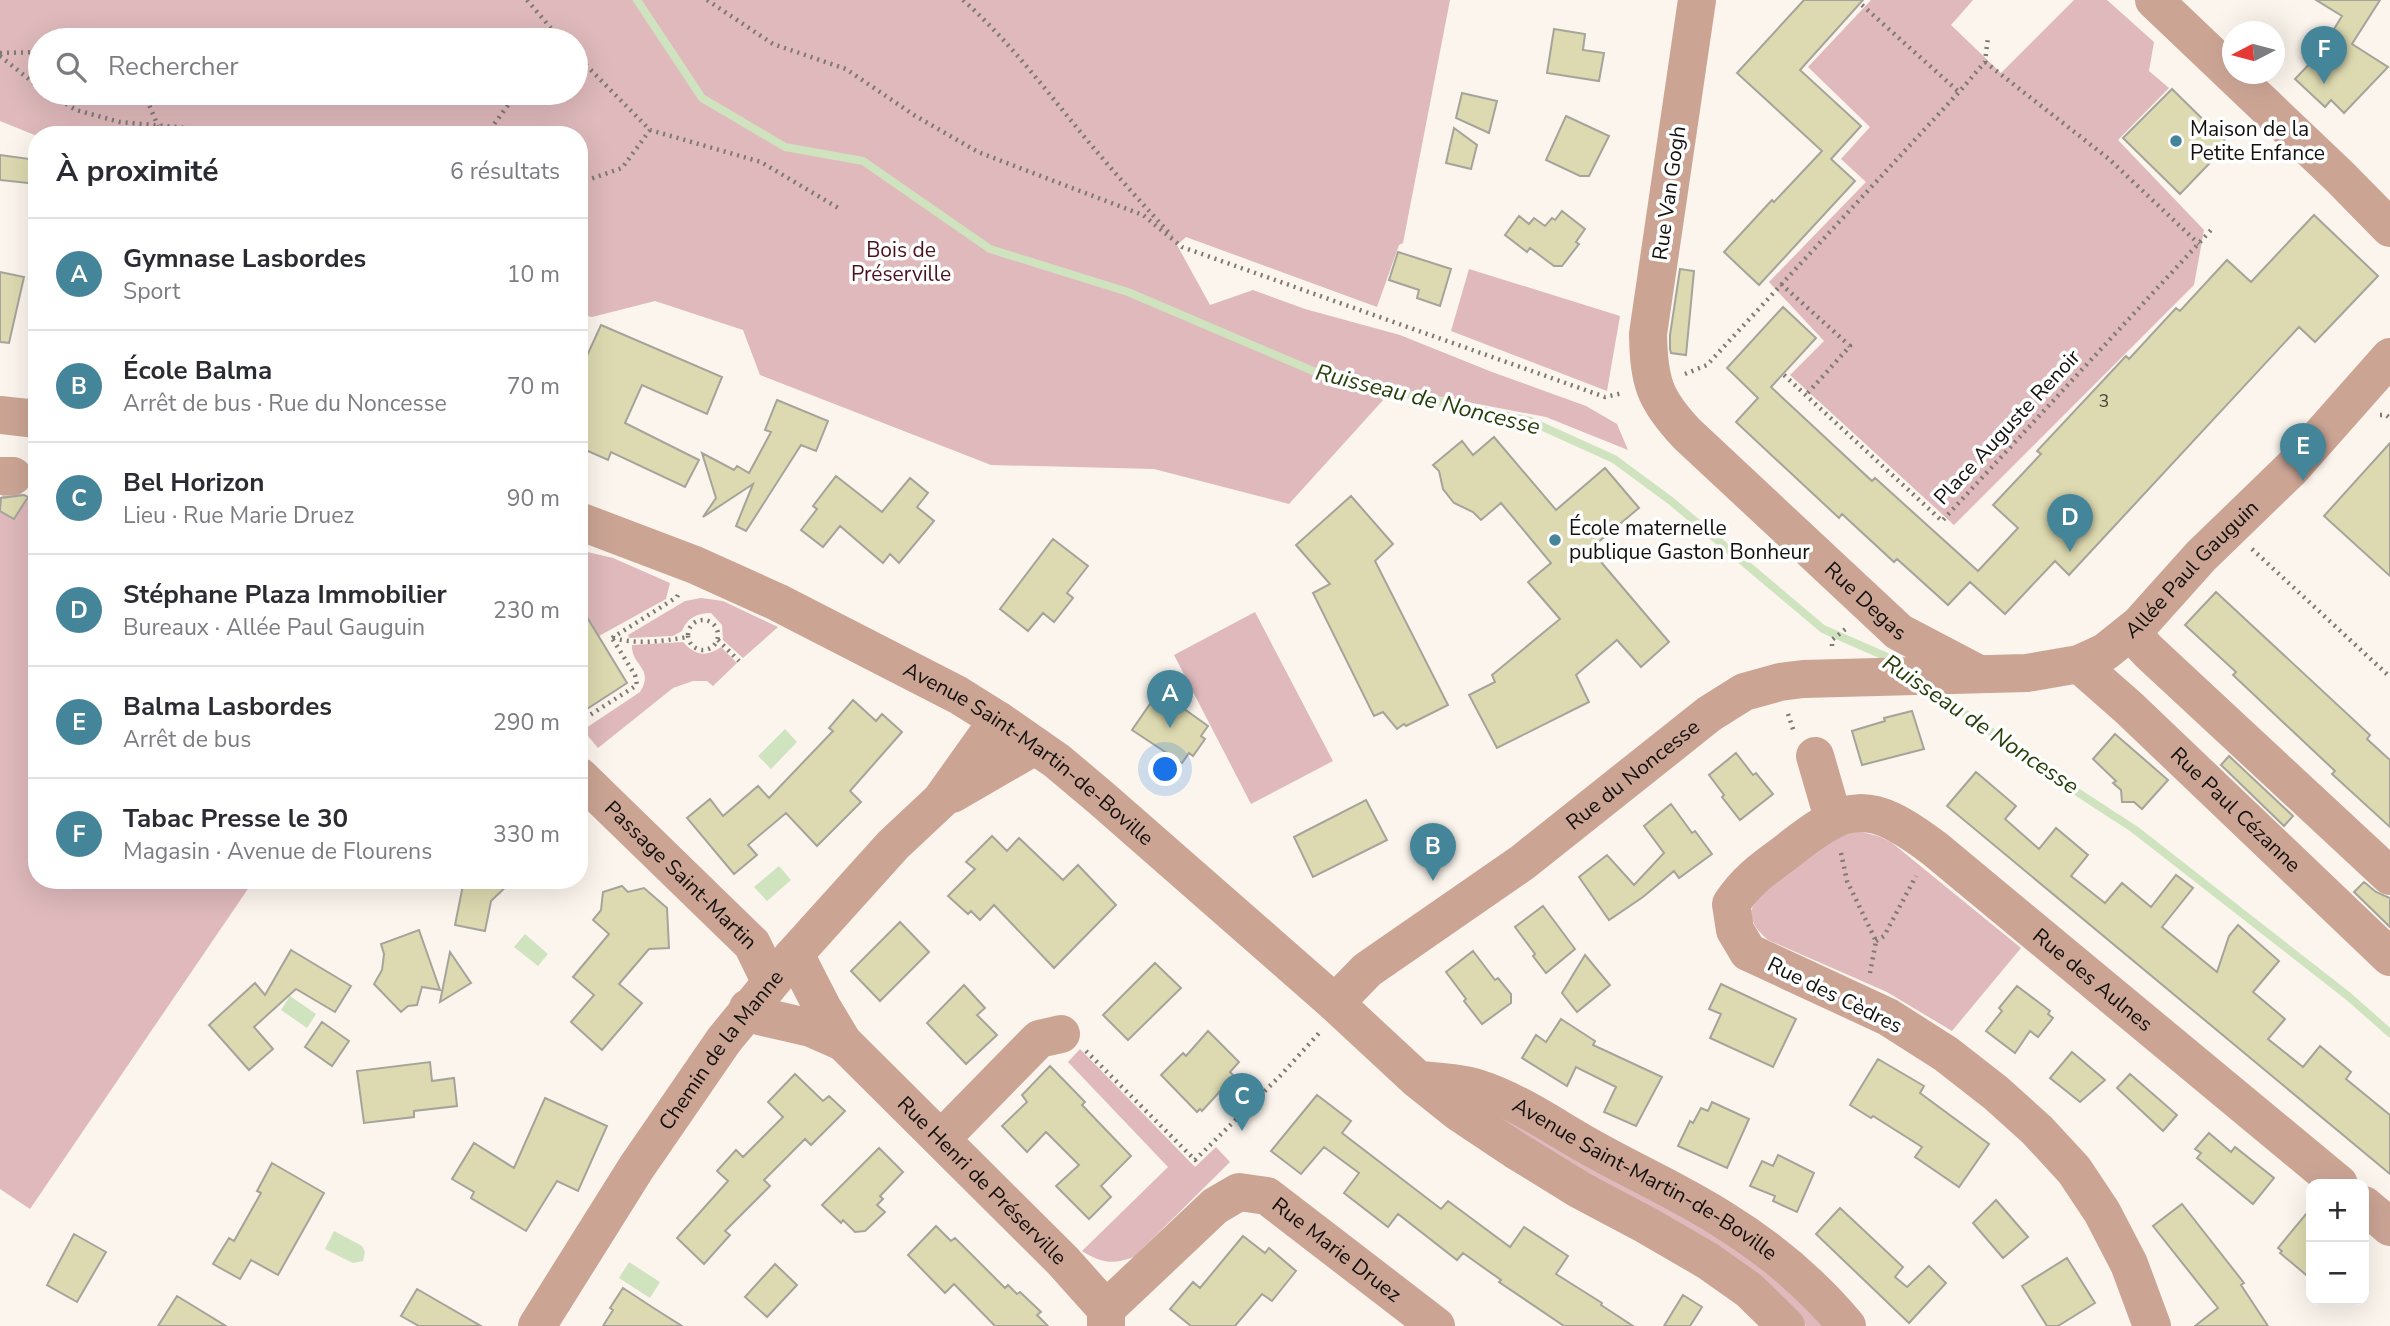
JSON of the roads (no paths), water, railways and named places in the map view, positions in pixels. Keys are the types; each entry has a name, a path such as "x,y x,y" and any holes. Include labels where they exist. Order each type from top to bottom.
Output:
{"street":[{"name":"Rue Van Gogh","path":"1654,386 1650,372 1648,334 1697,0"},
{"path":"2154,0 2390,228"},
{"name":"Allée Paul Gauguin","path":"1971,674 2027,673 2079,664 2105,652 2131,633 2201,556 2292,468 2352,403 2390,356"},
{"name":"Rue Degas","path":"1654,386 1666,412 1686,434 1899,632 1971,674"},
{"path":"0,415 28,418"},
{"name":"Avenue Saint-Martin-de-Boville","path":"588,524 695,565 777,602 958,695 998,720 1057,761 1101,797 1335,1003 1418,1080 1458,1112 1515,1150 1708,1261 1749,1290 1786,1326"},
{"path":"2131,633 2390,876"},
{"name":"Rue Paul Cézanne","path":"2079,664 2129,708 2390,957"},
{"name":"Rue du Noncesse","path":"1335,1003 1367,970 1523,862 1709,714 1744,692 1780,682 1971,674"},
{"name":"Chemin de la Manne","path":"537,1326 636,1168 724,1040 770,982 893,845 941,800 998,720"},
{"name":"Chemin de la Manne","path":"941,800 1035,746"},
{"path":"1815,756 1833,818"},
{"name":"Passage Saint-Martin","path":"588,785 752,944 770,982"},
{"name":"Rue des Aulnes","path":"1833,818 1860,813 1876,814 1913,833 2333,1179"},
{"name":"Rue des Cèdres","path":"1833,818 1812,831 1743,886 1731,904 1735,930 1748,952 1888,1017 1956,1062 1996,1093 2036,1130 2074,1170 2102,1212 2129,1264 2152,1326"},
{"name":"Rue Henri de Préserville","path":"843,1042 811,1028 759,1016 770,982 801,966 843,1042 1063,1261 1106,1317"},
{"path":"941,1139 1039,1040 1072,1041"},
{"name":"Avenue Saint-Martin-de-Boville","path":"1418,1080 1476,1088 1523,1108 1721,1218 1757,1242 1798,1275 1847,1326"},
{"name":"Rue Marie Druez","path":"1106,1317 1215,1206 1239,1192 1267,1196 1436,1326"},
{"path":"2369,1209 2390,1227"}],"waterway":[{"name":"Ruisseau de Noncesse","path":"637,0 702,98 785,147 863,161 990,249 1128,292 1327,377 1530,421 1614,459 1671,501 1823,629 1897,664"},
{"name":"Ruisseau de Noncesse","path":"1930,689 2134,829 2348,996 2390,1033"}],"place":[{"name":"Tabac Presse le 30","path":"2324,84"},
{"name":"Maison de la Petite Enfance","path":"2176,141"},
{"name":"Balma Lasbordes","path":"2303,481"},
{"name":"École maternelle publique Gaston Bonheur","path":"1555,540"},
{"name":"Stéphane Plaza Immobilier","path":"2070,552"},
{"name":"Gymnase Lasbordes","path":"1170,728"},
{"name":"École Balma","path":"1433,881"},
{"name":"Bel Horizon","path":"1242,1131"}],"park label":[{"name":"Bois de Préserville","path":"901,262"}]}
